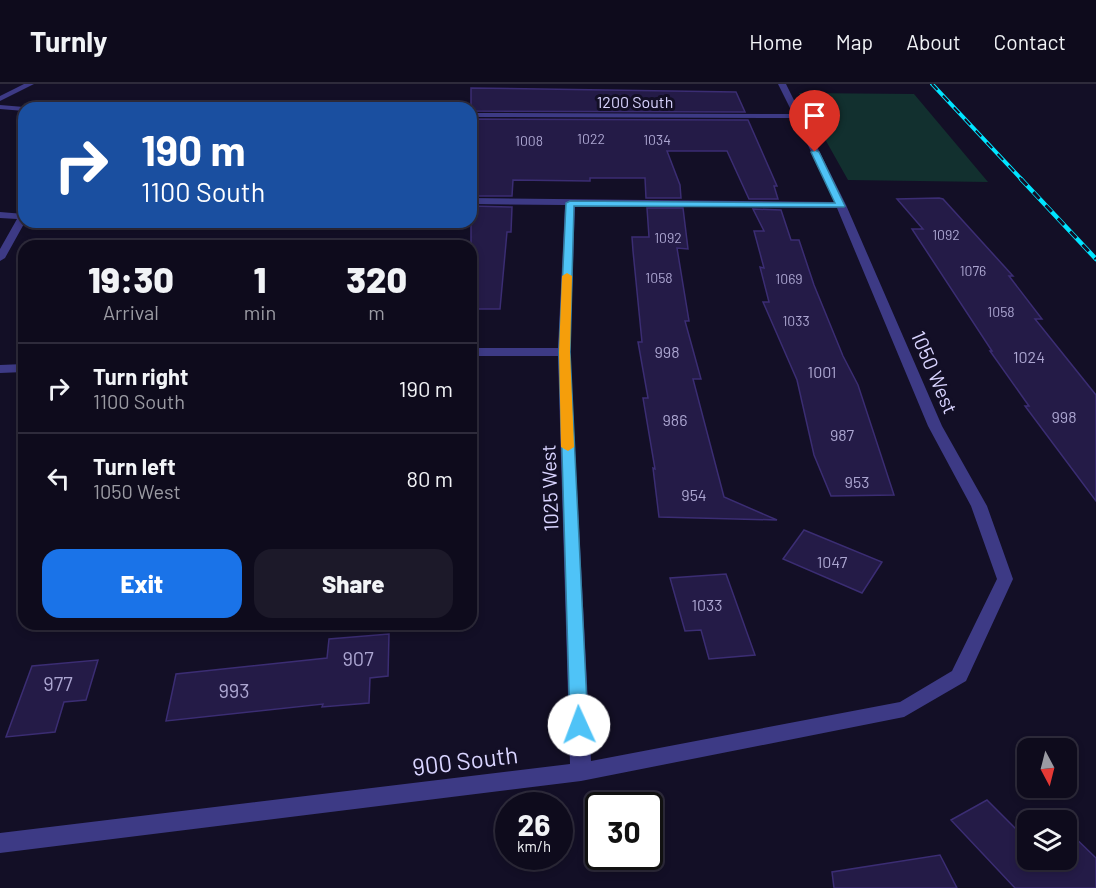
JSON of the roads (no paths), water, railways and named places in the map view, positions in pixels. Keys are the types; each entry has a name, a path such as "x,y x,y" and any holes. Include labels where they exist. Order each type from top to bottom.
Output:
{"street":[{"path":"0,99 30,84"},
{"name":"1050 West","path":"782,84 841,206 935,426 979,506 1005,579 959,676"},
{"path":"0,107 18,108"},
{"name":"1200 South","path":"477,115 798,116"},
{"path":"477,201 841,206"},
{"name":"1025 West","path":"570,203 564,352 581,772"},
{"path":"0,215 18,216"},
{"path":"0,258 18,227"},
{"path":"477,352 564,352"},
{"path":"0,369 18,368"},
{"name":"900 South","path":"0,843 581,772 904,709 959,676"}],"railway":[{"path":"932,84 1023,181"},
{"path":"1021,179 1096,259"}]}
